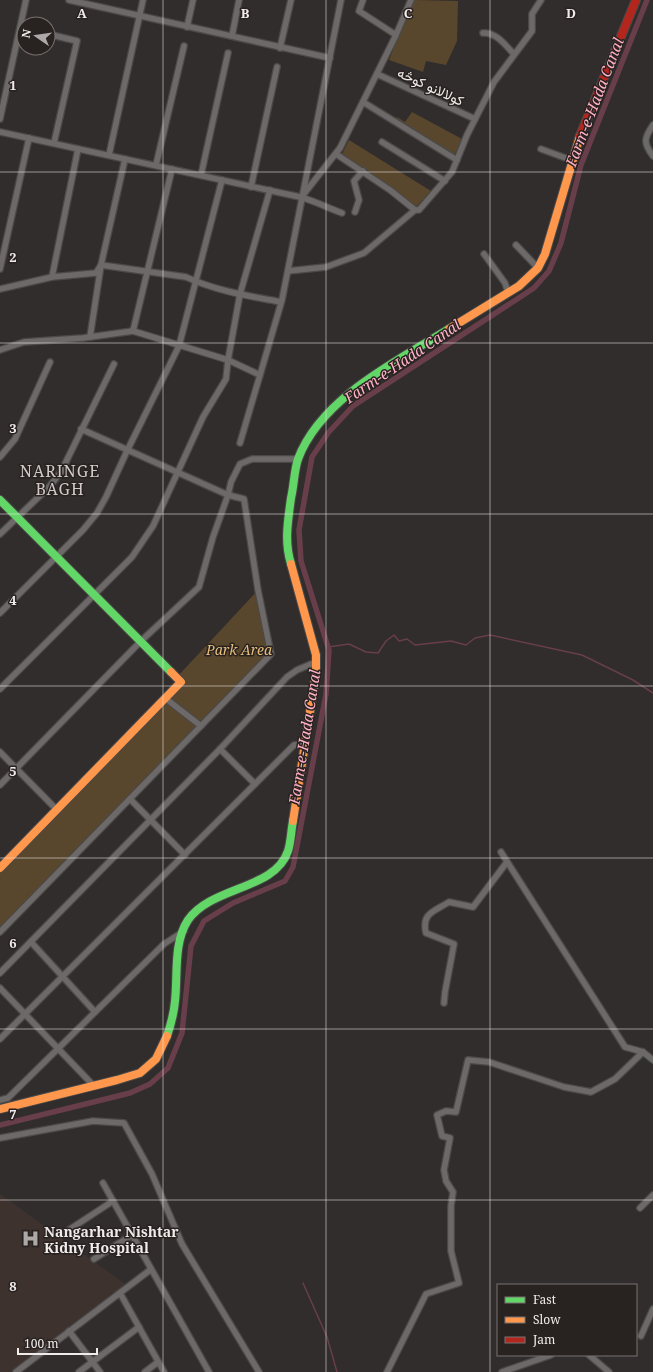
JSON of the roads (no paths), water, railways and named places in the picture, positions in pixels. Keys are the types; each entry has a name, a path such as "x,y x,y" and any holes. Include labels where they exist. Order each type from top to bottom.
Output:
{"street":[{"path":"24,16 26,0"},
{"path":"69,0 85,2 187,27 330,58"},
{"path":"109,156 144,0"},
{"path":"187,27 193,0"},
{"path":"232,36 239,0"},
{"path":"280,48 291,0"},
{"path":"240,443 281,302 341,0"},
{"path":"363,0 359,11 396,35"},
{"path":"301,197 336,154 378,74 411,0"},
{"path":"288,271 326,267 364,253 415,210 419,210 452,172 475,119 494,82 532,31 532,14 542,0"},
{"path":"0,1109 93,1085 109,1083 141,1072 153,1062 165,1043 172,1021 176,994 176,967 179,948 188,920 205,903 277,869 288,851 316,662 316,655 288,554 286,530 299,459 311,433 343,400 373,376 519,286 538,268 545,254 571,160 636,0"},
{"path":"483,33 490,32 514,54"},
{"path":"54,143 76,41 56,36"},
{"path":"156,165 184,46"},
{"path":"0,119 16,52"},
{"path":"201,175 228,53"},
{"path":"252,186 276,67"},
{"name":"کولالانو کوڅه","path":"378,74 475,119"},
{"path":"363,102 457,160"},
{"path":"653,125 646,136 646,147 653,156"},
{"path":"0,132 314,200 320,205 342,213"},
{"path":"0,269 29,138"},
{"path":"382,142 445,181"},
{"path":"52,278 78,148"},
{"path":"541,149 571,160"},
{"path":"336,154 390,190 415,210"},
{"path":"90,337 101,265 125,159"},
{"path":"133,331 172,169"},
{"path":"355,212 359,200 354,181 362,171"},
{"path":"0,613 57,556 97,513 179,346 222,180"},
{"path":"0,689 132,557 153,526 203,417 226,379 240,294 270,190"},
{"path":"516,245 538,268"},
{"path":"484,254 505,283 508,292"},
{"path":"0,289 52,278 96,273 101,265"},
{"path":"101,265 186,277 196,282 240,294 281,302"},
{"path":"0,350 24,342 90,337 133,331 228,360 260,375"},
{"path":"0,457 15,439 50,362"},
{"path":"0,534 49,487 61,472 114,364"},
{"path":"0,932 271,654 258,590 244,500 228,495 127,451 81,429"},
{"path":"0,784 141,641 199,587 231,482 240,464 252,459 299,459"},
{"path":"0,500 181,682 0,868"},
{"path":"0,973 220,749 286,677 296,670 316,662"},
{"path":"165,698 201,726"},
{"path":"0,1039 294,745 305,744"},
{"path":"220,749 255,784"},
{"path":"0,752 57,810"},
{"path":"130,799 184,855"},
{"path":"501,852 625,1047 643,1052 653,1060"},
{"path":"444,1003 444,992 454,944 426,933 423,924 426,916 449,902 473,907 507,862"},
{"path":"0,1100 8,1098 164,944 184,931"},
{"path":"31,942 95,1012"},
{"path":"0,988 93,1085"},
{"path":"387,1372 426,1294 460,1283 451,1251 451,1206 453,1192 446,1180 444,1170 450,1138 442,1136 437,1115 446,1111 456,1112 468,1060 489,1062 564,1087 591,1092 614,1079 643,1052"},
{"path":"0,1138 93,1121 124,1123 152,1174 182,1244 258,1372"},
{"path":"103,1183 150,1270 209,1372"},
{"path":"640,1208 653,1195"},
{"path":"61,1235 113,1201"},
{"path":"94,1259 132,1235"},
{"path":"16,1372 150,1270"},
{"path":"120,1293 164,1372"},
{"path":"641,1336 653,1310"},
{"path":"79,1372 139,1327"},
{"path":"69,1331 100,1372"},
{"path":"502,1372 548,1356"},
{"path":"590,1356 609,1372"},
{"path":"145,1372 158,1362"}],"waterway":[{"name":"Farm-e-Hada Canal","path":"0,1125 130,1093 150,1084 168,1068 182,1033 191,946 204,921 233,903 285,881 293,867 326,694 329,650 301,561 299,530 312,457 328,433 353,406 534,288 549,271 561,243 581,165 647,0"},
{"path":"328,647 349,644 366,652 378,653 386,641 394,635 399,641 407,639 415,645 451,641 466,645 475,638 490,635 582,655 633,680 653,693"},
{"path":"303,1283 327,1337 337,1372"}],"place":[{"name":"Nangarhar Nishtar Kidny Hospital","path":"31,1239"}],"district":[{"name":"NARINGE BAGH","path":"60,480"}],"park label":[{"name":"Park Area","path":"239,649"}]}
